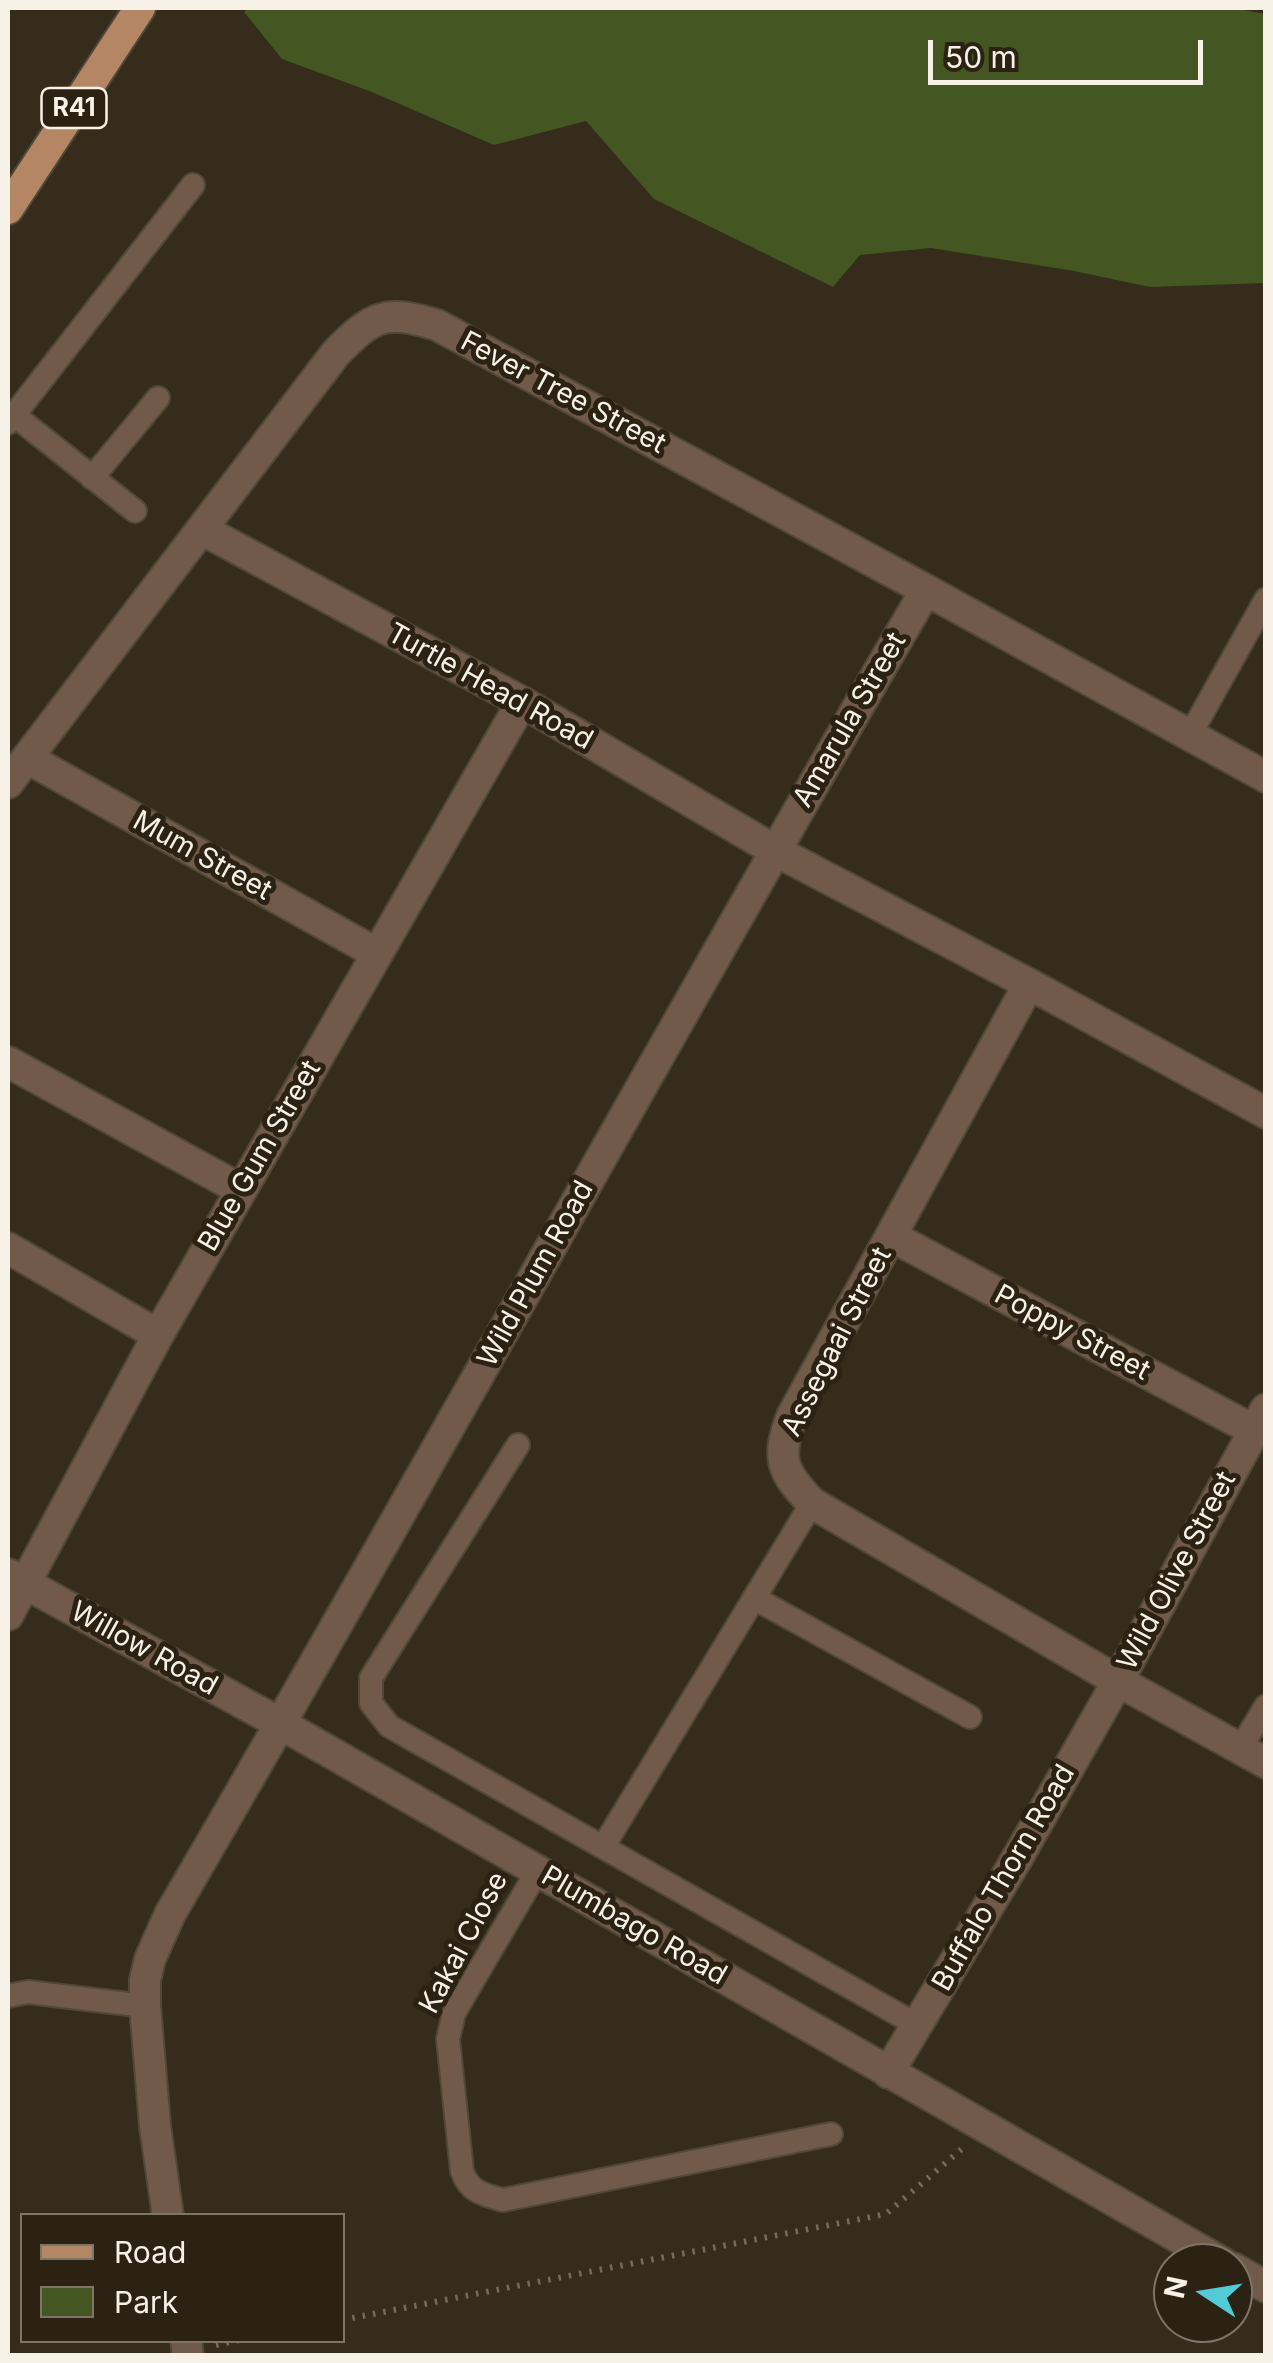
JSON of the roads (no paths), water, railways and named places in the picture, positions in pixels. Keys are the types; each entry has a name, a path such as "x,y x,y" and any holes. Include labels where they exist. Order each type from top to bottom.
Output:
{"main road":[{"name":"R41","path":"8,208 140,8"}],"street":[{"name":"Fever Tree Street","path":"8,784 336,352 361,327 383,317 412,317 455,334 1266,777"},
{"name":"Turtle Head Road","path":"202,530 522,702 774,850"},
{"name":"Amarula Street","path":"774,850 926,590"},
{"name":"Blue Gum Street","path":"8,1615 16,1579 522,702"},
{"name":"Mum Street","path":"27,758 376,953"},
{"path":"774,850 1266,1113"},
{"name":"Wild Plum Road","path":"168,2213 144,2006 148,1970 163,1928 774,850"},
{"name":"Assegaai Street","path":"1030,984 792,1416 784,1438 787,1475 812,1503 1253,1756"},
{"path":"8,1062 240,1189"},
{"name":"Poppy Street","path":"891,1236 1259,1420"},
{"path":"8,1248 158,1334"},
{"name":"Wild Olive Street","path":"1118,1682 1259,1420"},
{"name":"Willow Road","path":"16,1579 282,1724"},
{"name":"Buffalo Thorn Road","path":"888,2073 1118,1682"},
{"name":"Plumbago Road","path":"282,1724 1189,2243"}],"lane":[{"path":"134,511 11,418 194,185"},
{"path":"92,478 158,398"},
{"path":"1190,735 1266,599"},
{"path":"518,1445 371,1678 371,1704 389,1726 917,2024"},
{"path":"603,1847 812,1503"},
{"path":"754,1598 970,1717"},
{"path":"1253,1756 1266,1706"},
{"name":"Kakai Close","path":"538,1870 454,2014 448,2039 461,2161 466,2182 473,2190 503,2200 831,2134"},
{"path":"8,1996 28,1992 144,2006"}]}
